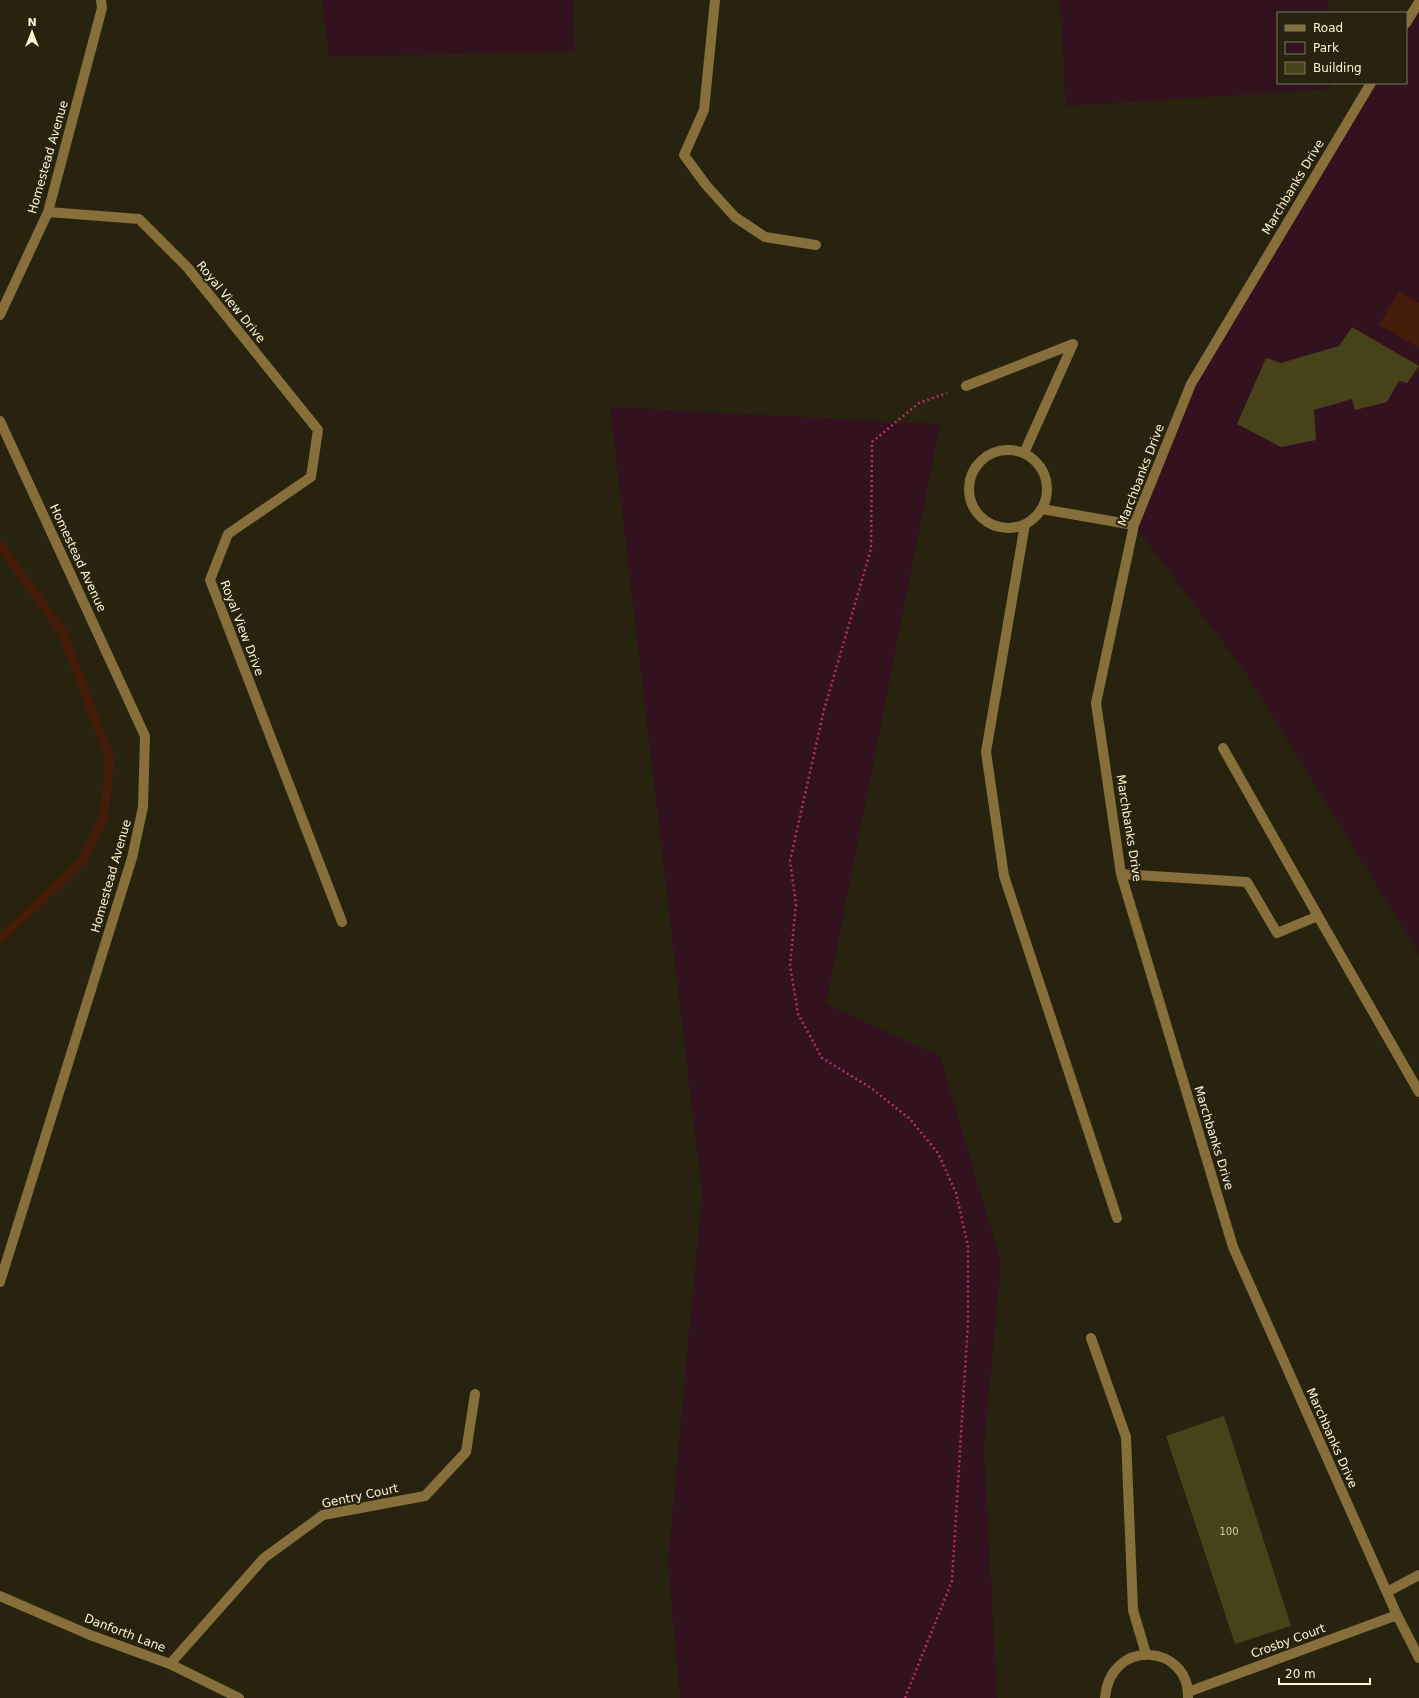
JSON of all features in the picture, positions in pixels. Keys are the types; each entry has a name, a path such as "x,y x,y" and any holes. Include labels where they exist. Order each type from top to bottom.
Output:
{"street":[{"name":"Homestead Avenue","path":"0,315 48,212 102,8 101,0"},
{"path":"716,0 704,110 684,155 706,185 735,217 765,237 816,245"},
{"path":"1407,22 1419,2"},
{"name":"Marchbanks Drive","path":"1369,84 1191,384 1134,525 1096,703 1121,874 1232,1247 1397,1615 1419,1658"},
{"name":"Royal View Drive","path":"48,212 139,219 187,267 318,430 311,477 228,534 210,580 342,922"},
{"path":"966,386 1073,344 1024,453"},
{"name":"Homestead Avenue","path":"0,421 145,736 143,807 132,858 0,1282"},
{"path":"1012,450 1024,453 1035,460 1043,471 1047,483 1047,495 1042,509 1035,517 1025,524 1014,527 1003,527 990,523 980,516 973,506 970,493 972,473 978,464 987,456 999,451 1012,450"},
{"path":"1042,509 1134,525"},
{"path":"1025,524 986,752 1004,876 1116,1218"},
{"path":"1223,748 1419,1092"},
{"path":"1121,874 1247,882 1277,933 1318,916"},
{"path":"1091,1338 1126,1437 1133,1610 1146,1654 1132,1657 1120,1664 1111,1674 1106,1686 1105,1698"},
{"name":"Gentry Court","path":"170,1664 264,1558 323,1515 426,1496 466,1452 475,1394"},
{"path":"1387,1592 1419,1575"},
{"name":"Danforth Lane","path":"0,1596 90,1635 170,1664 239,1698"},
{"name":"Crosby Court","path":"1146,1654 1158,1656 1168,1660 1178,1668 1185,1679 1188,1695 1397,1615"}],"path":[{"path":"905,1698 952,1581 968,1321 968,1246 956,1193 938,1153 910,1120 870,1088 822,1058 798,1014 790,965 796,904 790,861 824,710 870,549 872,442 920,403 966,386"}],"green space":[{"path":"322,0 573,0 575,51 329,57"},
{"path":"1060,0 1328,0 1328,12 1277,12 1277,84 1331,84 1331,89 1066,106"},
{"path":"1419,2 1419,954 1247,675 1134,525 1191,384 1370,84 1407,84 1407,21"},
{"path":"610,407 940,424 826,1004 940,1056 1001,1262 984,1447 997,1698 680,1698 668,1563 702,1193"}],"shaded area":[{"path":"1399,291 1419,303 1419,348 1379,325"}],"building":[{"path":"1352,327 1419,366 1407,383 1399,381 1387,402 1355,410 1352,399 1314,410 1316,440 1281,447 1237,424 1266,358 1281,363 1339,346"},
{"path":"1224,1416 1291,1626 1235,1644 1166,1436"}],"waterway":[{"path":"0,545 62,631 110,759 104,817 83,860 0,939"}]}
